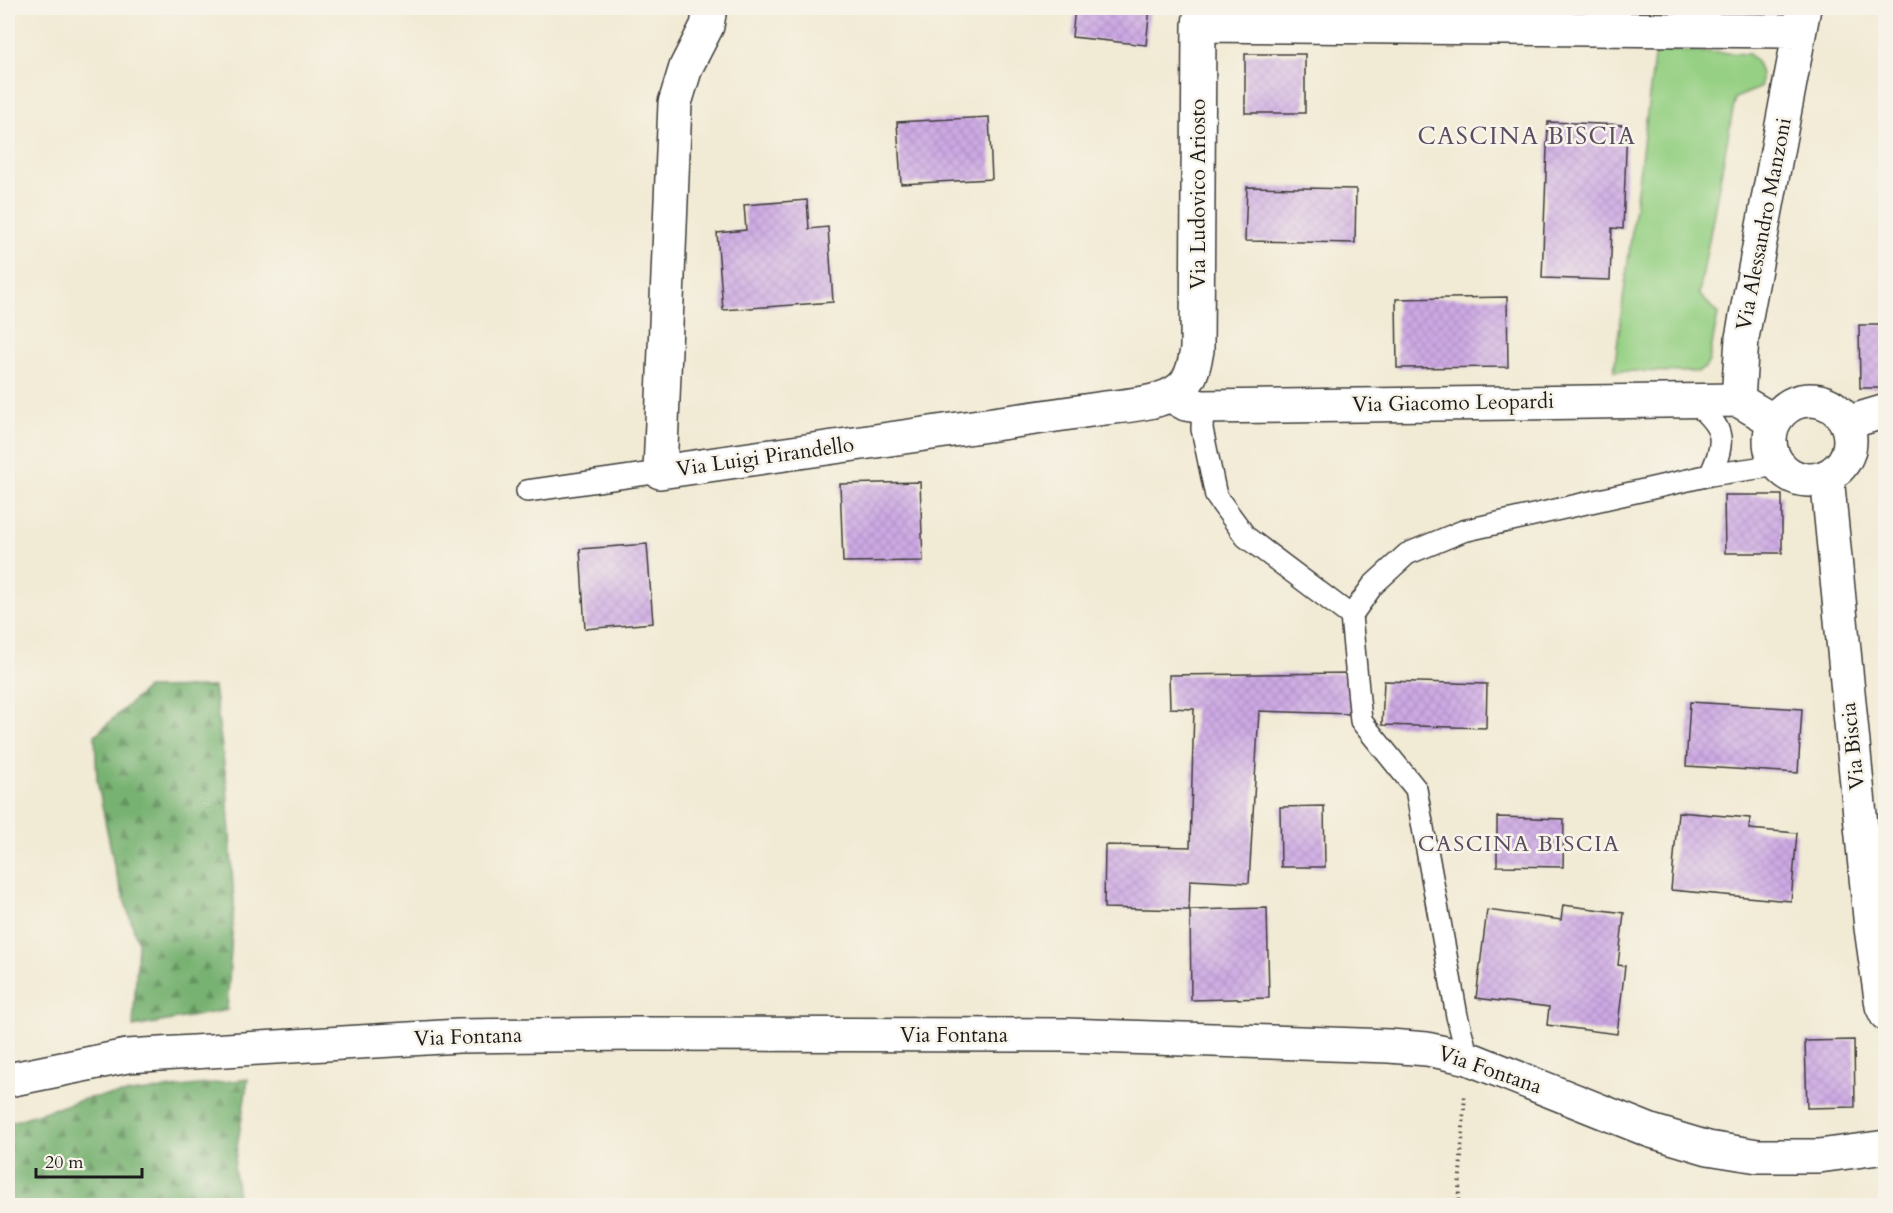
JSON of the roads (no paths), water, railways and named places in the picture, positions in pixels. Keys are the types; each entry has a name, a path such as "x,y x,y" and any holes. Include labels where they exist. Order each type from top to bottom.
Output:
{"street":[{"name":"Via Luigi Pirandello","path":"710,8 707,26 686,67 675,103 660,472 1098,409 1187,394"},
{"path":"1200,16 1802,19"},
{"name":"Via Ludovico Ariosto","path":"1187,394 1197,350 1200,16"},
{"name":"Via Alessandro Manzoni","path":"1738,400 1742,338 1802,19"},
{"name":"Via Giacomo Leopardi","path":"1187,394 1738,400"},
{"path":"1738,400 1774,421"},
{"path":"1804,400 1817,401 1839,412 1846,423 1850,435 1850,448 1838,470 1814,480 1800,480 1788,474 1778,465 1769,443 1774,421 1782,411 1804,400"},
{"path":"1846,423 1886,411"},
{"name":"Via Biscia","path":"1827,476 1871,928 1882,1006 1886,1014"},
{"name":"Via Fontana","path":"8,1080 127,1056 459,1036 1065,1035 1427,1049 1468,1058 1650,1131 1708,1148 1758,1156 1819,1156 1886,1148"}],"lane":[{"path":"1187,394 1202,429 1216,496 1246,537 1351,616"},
{"path":"1690,400 1713,418 1721,443 1719,456 1710,476"},
{"path":"1468,1058 1457,1016 1416,789 1360,721 1351,616 1373,585 1407,554 1462,531 1710,476 1778,465"},
{"path":"527,491 660,472"}],"district":[{"name":"CASCINA BISCIA","path":"1527,136"},
{"name":"CASCINA BISCIA","path":"1519,844"}]}
